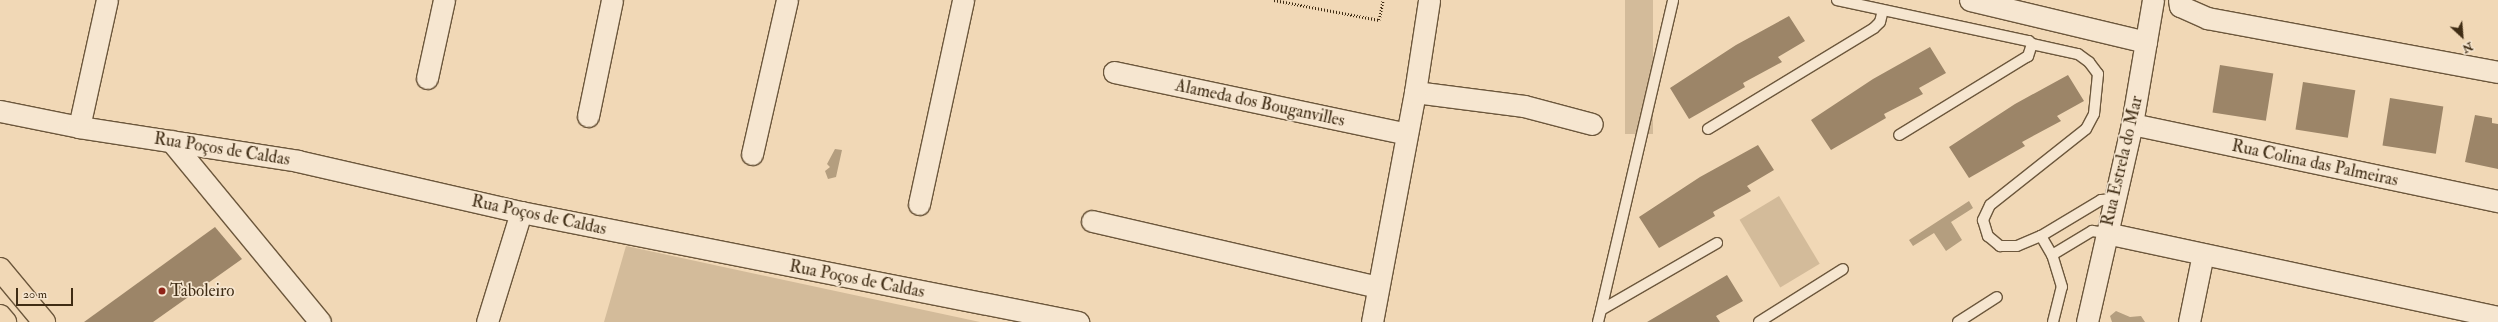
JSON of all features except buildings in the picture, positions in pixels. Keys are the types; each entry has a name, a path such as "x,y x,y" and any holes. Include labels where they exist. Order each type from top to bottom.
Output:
{"main road":[{"path":"0,270 44,322"},
{"path":"0,316 5,322"}],"street":[{"path":"79,127 107,0"},
{"path":"427,78 444,0"},
{"path":"588,116 612,0"},
{"path":"752,154 787,0"},
{"path":"919,204 963,0"},
{"path":"1363,322 1373,286 1403,133 1415,92 1430,0"},
{"path":"1970,0 2146,42"},
{"name":"Rua Estrela do Mar","path":"2087,322 2132,124 2153,0"},
{"path":"2179,0 2180,6 2207,18 2498,72"},
{"name":"Alameda dos Bouganvilles","path":"1114,72 1403,133"},
{"path":"1415,92 1524,106 1592,124"},
{"name":"Rua Poços de Caldas","path":"0,111 79,127 171,140 298,161 520,212 1078,322"},
{"name":"Rua Colina das Palmeiras","path":"2132,124 2498,201"},
{"path":"171,140 319,322"},
{"path":"487,322 520,212"},
{"path":"1092,221 1373,286"},
{"path":"2106,233 2498,317"},
{"path":"2189,322 2203,254"},
{"path":"1372,322 1373,286"}],"lane":[{"path":"1598,322 1673,0"},
{"path":"1837,0 2029,41 2032,44 2078,54 2088,62 2098,74 2094,114 2086,129 1990,205 1982,220 1988,236 2000,246 2017,246 2041,236 2101,200 2115,199"},
{"path":"1708,129 1874,28 1880,22 1883,10"},
{"path":"1899,136 2028,56 2032,44"},
{"path":"2052,255 2092,231 2106,233"},
{"path":"2041,236 2052,255 2062,287 2053,322"},
{"path":"1601,310 1717,243"},
{"path":"1759,322 1843,269"},
{"path":"1958,322 1997,297"}],"path":[{"path":"1274,0 1378,20 1383,0"}],"shaded area":[{"path":"1625,0 1653,0 1653,134 1625,134"},
{"path":"835,149 842,150 836,177 828,179 825,171 830,167 827,164"},
{"path":"1779,196 1820,264 1780,287 1740,220"},
{"path":"1969,201 1973,208 1951,222 1962,240 1946,251 1934,233 1913,246 1909,240"},
{"path":"626,246 980,322 604,322"},
{"path":"2116,311 2130,317 2141,316 2145,322 2112,322 2110,316"}],"place":[{"name":"Taboleiro","path":"162,291"}]}
